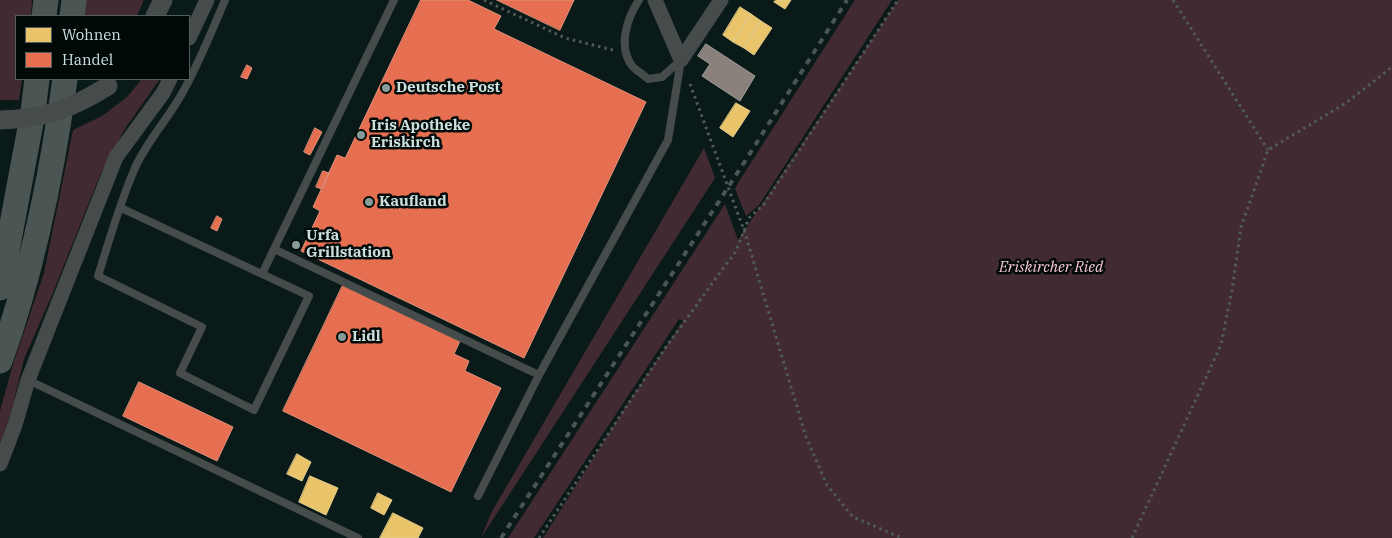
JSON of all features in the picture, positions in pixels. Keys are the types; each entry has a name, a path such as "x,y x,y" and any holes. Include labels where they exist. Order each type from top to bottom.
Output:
{"main road":[{"path":"72,15 74,0"},
{"path":"0,288 33,112 37,80"},
{"path":"0,361 46,197 57,139 65,80"}],"street":[{"path":"155,15 162,0"},
{"path":"190,36 207,0"},
{"path":"655,0 681,60"},
{"path":"681,60 721,0"},
{"path":"0,464 15,425 28,380 116,157 163,93 170,80"},
{"path":"0,120 36,117 61,111 84,101 112,82"}],"lane":[{"path":"190,79 225,0"},
{"path":"262,274 394,0"},
{"path":"639,0 625,34 626,53 632,67 648,79 662,77 681,60"},
{"path":"478,496 539,374 668,140 681,60"},
{"path":"121,208 309,296 254,410 180,373 202,327 98,276 121,208 135,167 180,98 189,80"},
{"path":"274,249 539,374"},
{"path":"28,380 358,538"}],"path":[{"path":"484,0 565,38 626,53"},
{"path":"539,538 666,347 736,251 749,218 764,204 898,0"},
{"path":"1173,0 1268,150"},
{"path":"681,60 745,232 806,437 827,485 853,517 902,538"},
{"path":"1132,538 1221,345 1232,290 1240,227 1268,150 1346,103 1392,67"}],"green space":[{"path":"0,0 32,0 31,15 15,15 15,80 22,80 19,100 0,100"},
{"path":"85,0 144,0 137,15 83,15"},
{"path":"855,0 892,0 759,205 746,216 735,189 738,183"},
{"name":"Eriskircher Ried","path":"898,0 1392,0 1392,538 543,538 622,412 683,321 679,319 534,538 508,538 725,204 738,240"},
{"path":"141,80 159,80 126,127 100,175 24,359 11,413 0,443 0,411 13,364 44,273 73,130 102,116 127,97"},
{"path":"704,148 715,178 481,538 491,513"}],"building: Wohnen":[{"path":"776,0 791,0 785,9 774,2"},
{"path":"740,7 751,14 733,42 723,35"},
{"path":"751,14 761,21 744,48 733,42"},
{"path":"761,21 772,28 754,55 744,48"},
{"path":"736,103 750,111 733,137 720,128"},
{"path":"297,454 311,462 302,481 287,474"},
{"path":"310,476 338,488 326,515 299,502"},
{"path":"378,493 392,500 384,515 371,508"},
{"path":"393,513 423,528 418,538 380,538"}],"building: Handel":[{"path":"421,0 468,0 501,16 494,29 646,102 524,358 301,251 320,211 313,207 337,155 345,158"},
{"path":"497,0 574,0 560,30"},
{"path":"247,65 252,68 247,79 241,77"},
{"path":"315,128 322,132 310,155 304,152"},
{"path":"323,171 329,173 322,189 316,187"},
{"path":"217,216 222,219 217,231 211,228"},
{"path":"343,285 460,341 454,354 469,361 465,371 501,388 451,492 283,411"},
{"path":"139,382 233,427 217,461 123,416"}],"building: Industrie":[{"path":"706,44 755,76 740,101 702,76 710,64 698,56"}],"railway":[{"path":"501,538 847,0"}],"place":[{"name":"Deutsche Post","path":"386,88"},
{"name":"Iris Apotheke Eriskirch","path":"361,135"},
{"name":"Kaufland","path":"369,202"},
{"name":"Urfa Grillstation","path":"296,245"},
{"name":"Lidl","path":"342,337"}]}
